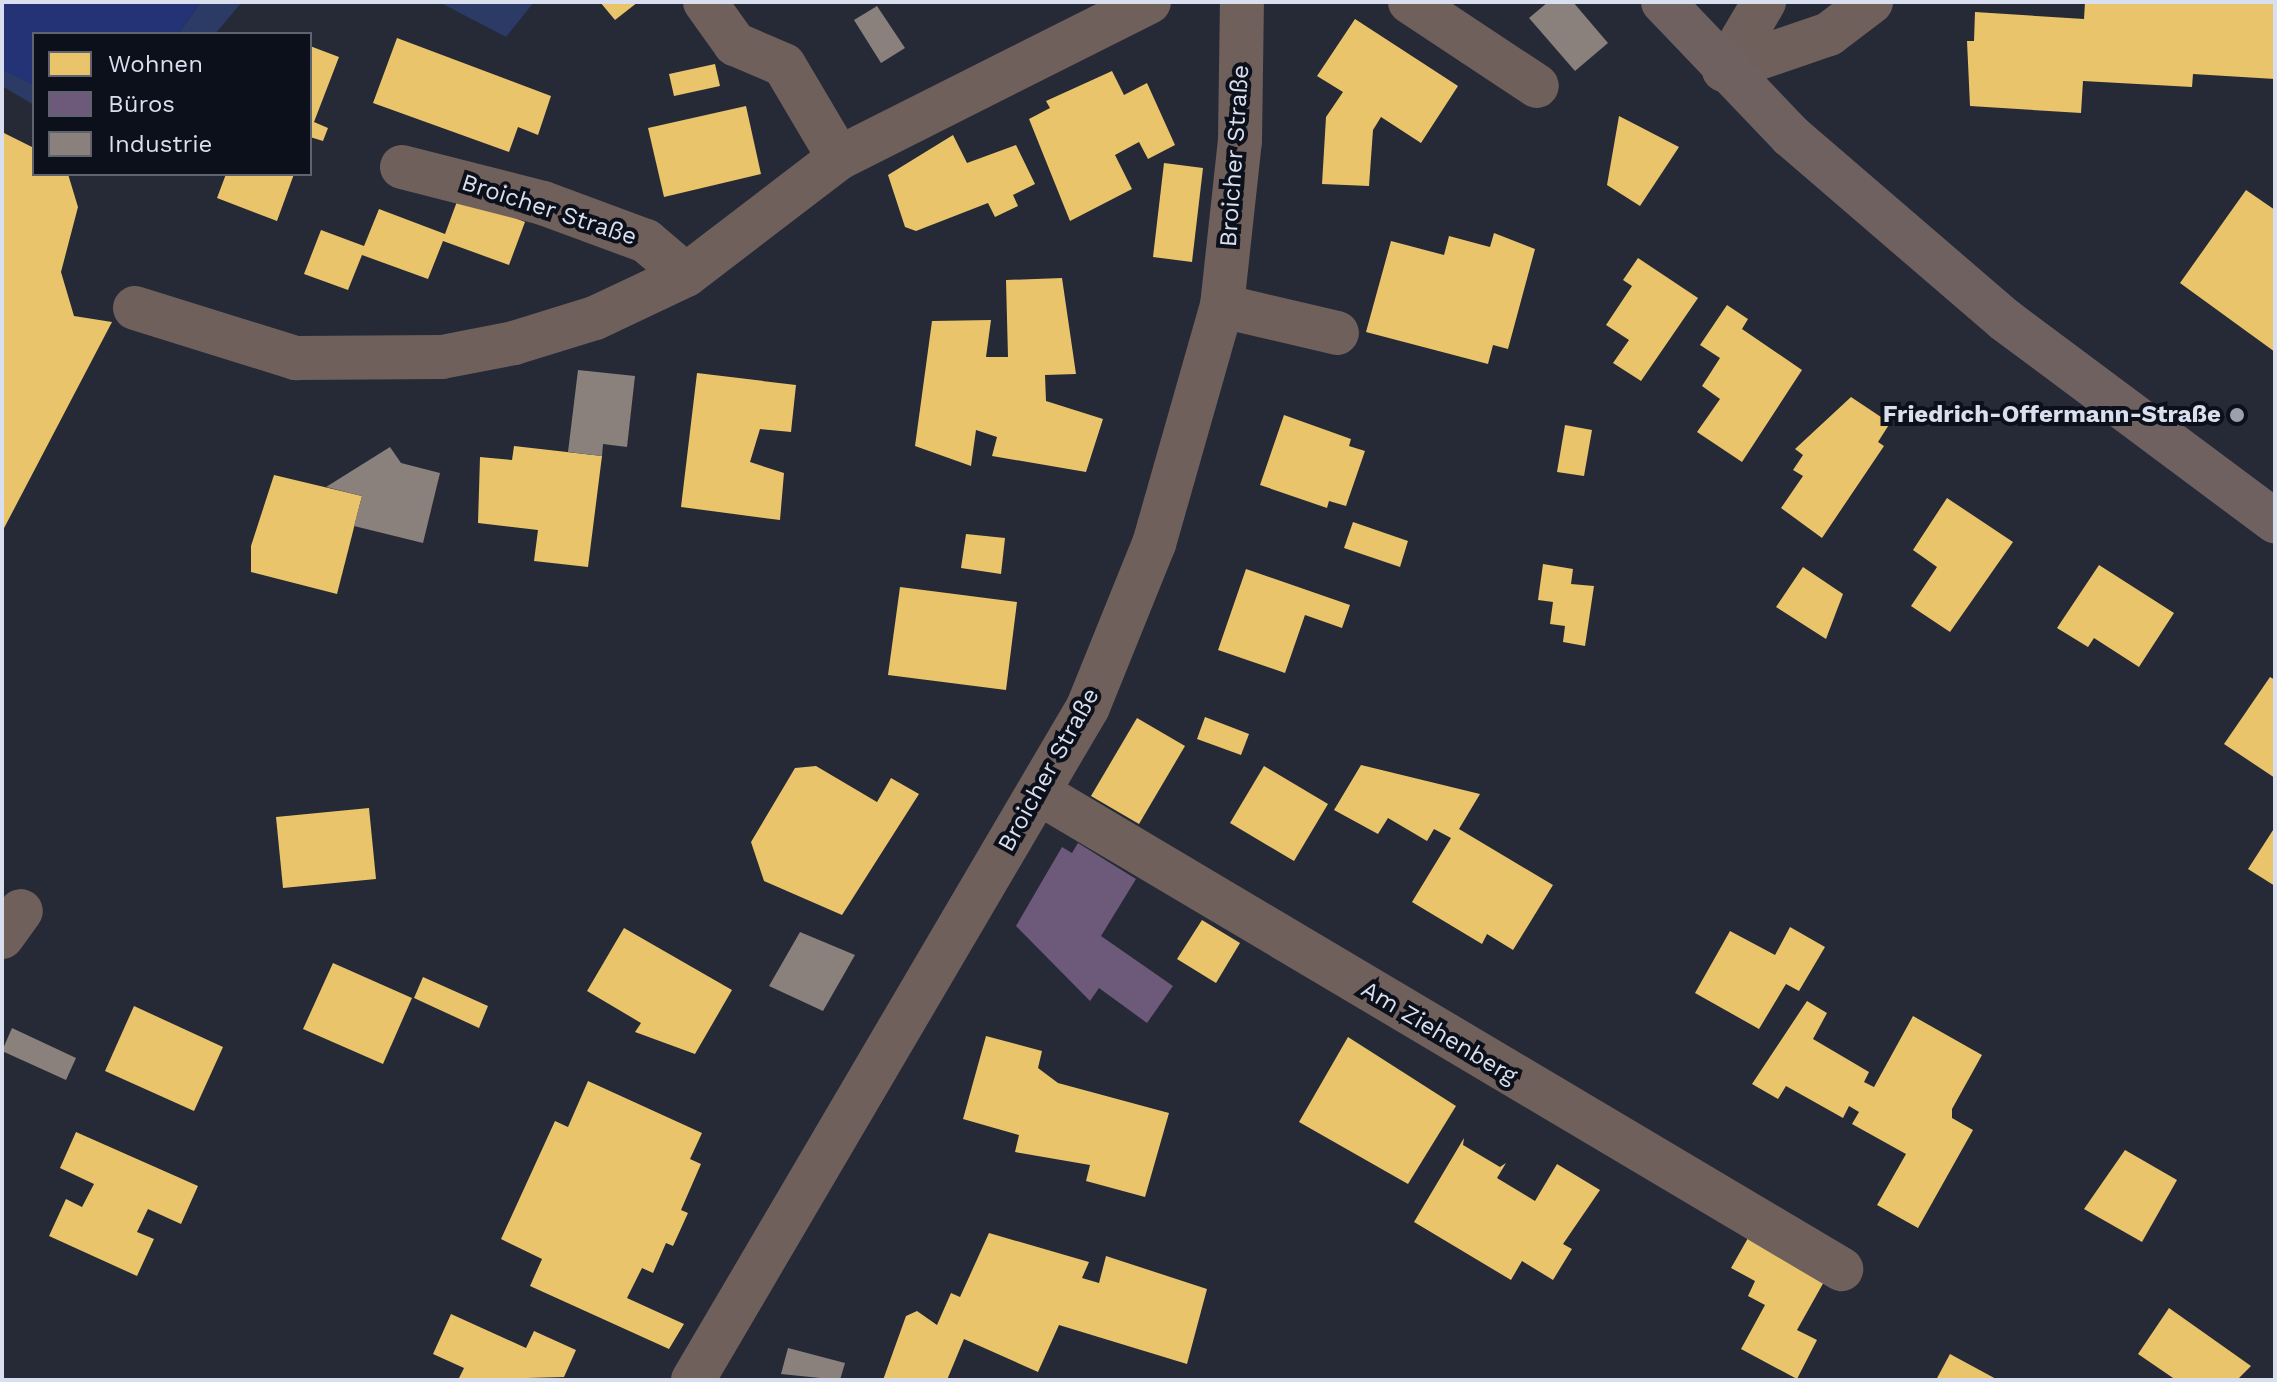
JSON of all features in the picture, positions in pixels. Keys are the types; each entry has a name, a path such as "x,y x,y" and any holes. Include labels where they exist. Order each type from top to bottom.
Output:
{"main road":[{"path":"1663,2 1724,70 2023,336 2275,521"}],"street":[{"path":"705,2 735,44 784,65 839,158"},
{"path":"135,308 296,358 442,357 595,318 686,275 839,158 1149,2"},
{"name":"Broicher Straße","path":"693,1380 1088,707 1154,544 1222,306 1240,141 1242,2"},
{"path":"1410,2 1537,86"},
{"path":"1724,70 1764,2"},
{"path":"1724,70 1829,34 1871,2"},
{"name":"Broicher Straße","path":"402,167 543,203 646,241 686,275"},
{"path":"1222,306 1337,333"},
{"name":"Am Ziehenberg","path":"1039,793 1841,1269"}],"shaded area":[{"path":"2,2 201,2 179,32 32,32 32,84 2,70"},
{"path":"201,2 242,2 217,32 179,32"},
{"path":"439,2 534,2 506,37"},
{"path":"4,69 32,84 32,104 2,86"}],"building: Wohnen":[{"path":"600,2 638,2 615,20"},
{"path":"2085,2 2275,2 2275,79 2193,74 2192,87 2083,81 2081,113 1970,106 1967,41 1974,41 1975,12 2084,19"},
{"path":"1355,19 1458,86 1421,143 1381,117 1373,130 1369,186 1322,184 1326,117 1343,92 1317,76"},
{"path":"397,38 551,96 538,135 518,127 509,152 373,103"},
{"path":"312,47 339,57 314,122 328,128 323,141 312,138"},
{"path":"715,64 720,86 674,96 669,74"},
{"path":"1112,71 1124,95 1147,83 1175,145 1148,159 1139,142 1115,155 1132,189 1070,221 1029,119 1050,108 1046,101"},
{"path":"746,106 761,174 664,197 648,128"},
{"path":"1619,116 1679,147 1640,206 1607,185"},
{"path":"2,132 32,147 32,176 69,176 78,207 61,272 74,316 112,322 2,532"},
{"path":"953,135 967,163 1016,145 1035,184 1013,195 1018,206 995,217 988,203 916,231 905,227 888,175"},
{"path":"1164,163 1203,168 1192,262 1153,257"},
{"path":"225,176 293,176 277,221 217,198"},
{"path":"2246,190 2275,210 2275,352 2180,283"},
{"path":"459,196 525,222 509,265 443,241 428,279 362,255 348,290 304,274 321,230 364,246 379,209 445,234"},
{"path":"1494,233 1535,249 1508,349 1493,345 1488,364 1366,332 1391,241 1444,255 1449,236 1490,247"},
{"path":"1638,258 1698,298 1641,381 1613,363 1629,340 1606,325 1632,286 1623,280"},
{"path":"1062,278 1076,374 1045,375 1046,401 1103,419 1086,472 992,456 997,437 976,430 971,466 915,446 932,321 991,320 986,357 1008,357 1006,280"},
{"path":"1727,305 1748,319 1742,329 1802,370 1742,462 1697,432 1720,399 1702,386 1720,358 1700,345"},
{"path":"697,373 796,385 791,432 760,429 750,462 784,473 780,520 681,507"},
{"path":"1851,397 1890,423 1878,442 1884,446 1822,538 1781,508 1803,476 1793,470 1803,455 1795,449"},
{"path":"1284,415 1351,439 1349,446 1365,451 1346,506 1329,501 1327,508 1260,485"},
{"path":"1565,425 1592,430 1584,476 1557,472"},
{"path":"514,446 602,456 588,567 534,561 538,530 478,523 480,457 512,460"},
{"path":"274,475 362,496 337,594 251,572 251,546"},
{"path":"1947,498 2013,542 1950,632 1911,606 1937,567 1913,550"},
{"path":"1353,522 1408,541 1400,567 1344,548"},
{"path":"966,534 1005,538 1001,574 961,568"},
{"path":"1543,564 1573,569 1571,584 1594,586 1585,646 1563,642 1565,626 1550,624 1553,602 1538,600"},
{"path":"2099,565 2174,613 2139,667 2094,638 2088,647 2057,628"},
{"path":"1803,567 1843,594 1826,639 1776,607"},
{"path":"1246,569 1350,605 1342,628 1305,615 1285,673 1218,650"},
{"path":"900,587 1017,602 1006,690 888,675"},
{"path":"2270,677 2275,680 2275,778 2224,744"},
{"path":"1205,717 1249,734 1241,755 1197,739"},
{"path":"1137,718 1185,746 1139,824 1091,796"},
{"path":"1361,765 1480,794 1459,829 1553,885 1513,950 1487,934 1482,944 1412,902 1451,838 1434,829 1427,841 1388,818 1378,834 1334,810"},
{"path":"816,766 877,802 891,778 919,794 842,915 764,881 751,842 795,768"},
{"path":"1264,766 1328,804 1294,861 1230,823"},
{"path":"369,808 376,879 283,888 276,817"},
{"path":"2275,827 2275,886 2248,869"},
{"path":"1202,920 1240,943 1216,983 1177,959"},
{"path":"1790,927 1825,947 1799,991 1786,984 1759,1029 1695,993 1730,931 1775,955"},
{"path":"624,928 732,990 695,1054 635,1032 641,1023 587,991"},
{"path":"333,963 412,998 383,1064 303,1029"},
{"path":"423,977 488,1006 479,1028 414,998"},
{"path":"1807,1001 1827,1013 1813,1039 1869,1072 1864,1082 1874,1087 1913,1016 1982,1055 1952,1109 1952,1118 1973,1130 1918,1228 1877,1205 1906,1154 1852,1124 1859,1112 1849,1106 1843,1118 1786,1086 1778,1099 1752,1084"},
{"path":"134,1006 223,1047 194,1111 105,1071"},
{"path":"986,1036 1042,1051 1038,1068 1058,1083 1169,1113 1145,1197 1086,1181 1090,1165 1015,1152 1019,1135 963,1119"},
{"path":"1348,1037 1456,1106 1408,1184 1299,1122"},
{"path":"588,1081 702,1133 690,1159 701,1164 681,1210 688,1213 673,1246 666,1243 653,1273 642,1268 627,1298 684,1324 669,1349 530,1286 542,1259 501,1239 555,1121 568,1127"},
{"path":"76,1132 198,1186 181,1224 148,1209 137,1232 154,1239 137,1276 49,1236 66,1199 82,1207 94,1184 60,1168"},
{"path":"1464,1138 1463,1145 1500,1167 1506,1163 1497,1178 1535,1201 1557,1164 1600,1190 1563,1244 1572,1249 1553,1280 1522,1261 1511,1280 1414,1222"},
{"path":"2125,1150 2177,1180 2142,1242 2084,1209"},
{"path":"989,1233 1089,1262 1082,1278 1099,1283 1106,1256 1207,1289 1187,1364 1059,1325 1038,1372 964,1339 947,1380 883,1380 906,1316 917,1311 937,1325 951,1293 960,1297"},
{"path":"1748,1238 1825,1280 1797,1330 1817,1340 1797,1379 1741,1349 1765,1305 1748,1296 1755,1281 1731,1268"},
{"path":"2169,1308 2251,1366 2237,1380 2176,1380 2138,1354"},
{"path":"451,1314 526,1348 534,1331 576,1350 564,1377 458,1380 464,1368 433,1354"},
{"path":"1950,1354 1998,1380 1936,1380"}],"building: Büros":[{"path":"1078,843 1136,879 1101,936 1173,986 1147,1023 1099,988 1090,1001 1016,926 1062,847 1072,853"}],"building: Industrie":[{"path":"1548,2 1573,2 1608,43 1575,71 1529,18"},
{"path":"877,6 905,48 881,63 854,20"},
{"path":"578,370 635,376 627,447 603,444 602,456 568,452"},
{"path":"390,447 401,463 440,473 423,543 354,526 362,496 326,487"},
{"path":"800,932 855,955 823,1011 769,986"},
{"path":"12,1028 76,1058 66,1080 2,1051"},
{"path":"788,1348 845,1363 840,1380 781,1374"}],"place":[{"name":"Friedrich-Offermann-Straße","path":"2237,415"}]}
